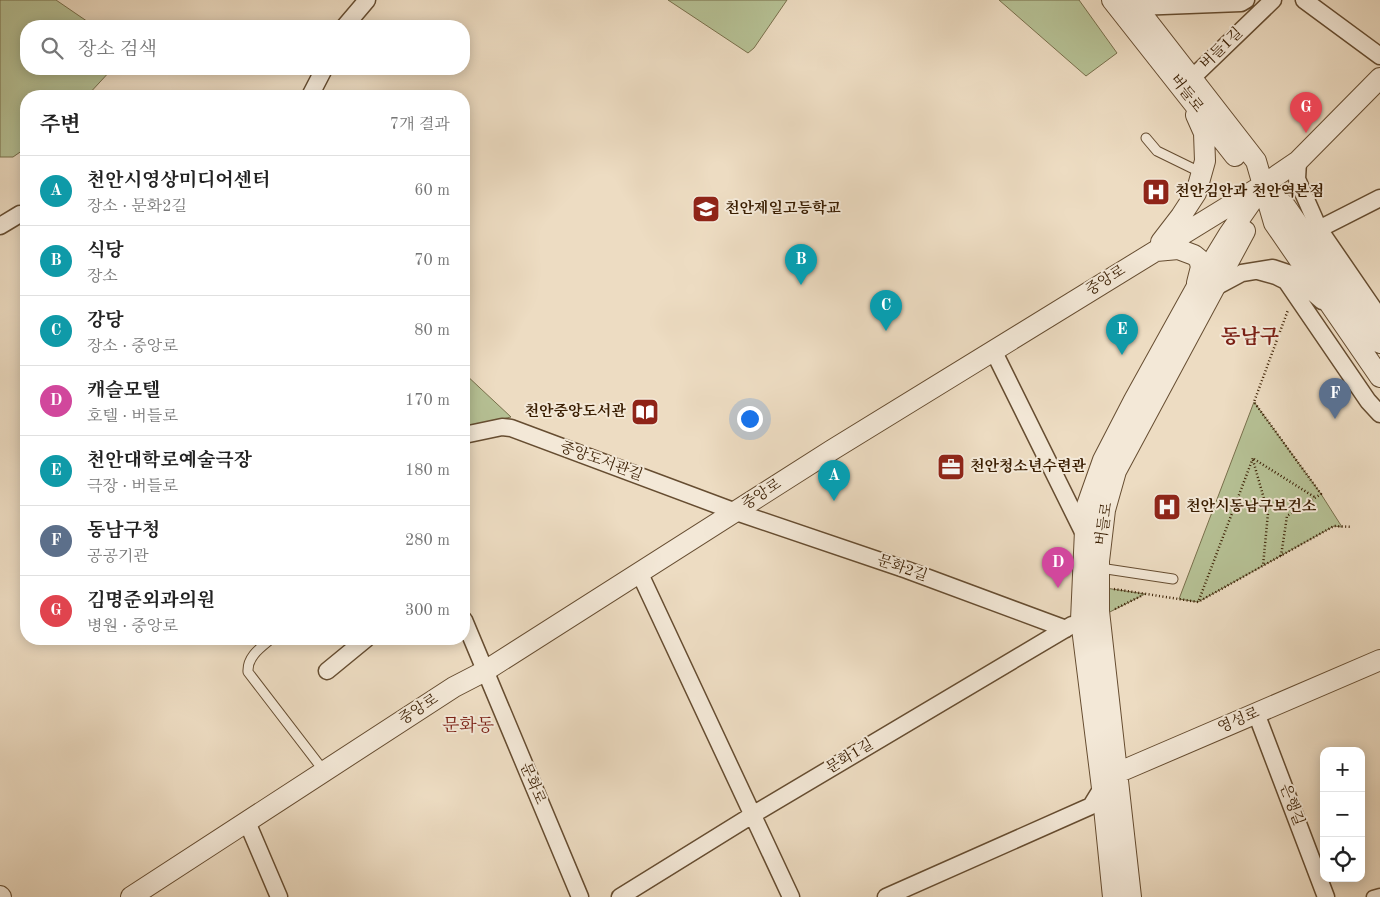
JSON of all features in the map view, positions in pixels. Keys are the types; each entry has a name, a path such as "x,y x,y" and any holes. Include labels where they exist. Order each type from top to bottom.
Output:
{"street":[{"path":"350,20 366,0"},
{"name":"버들로","path":"1112,0 1247,171 1263,185"},
{"path":"1134,4 1241,3 1246,0"},
{"name":"버들1길","path":"1192,78 1273,0"},
{"path":"1304,0 1380,56"},
{"name":"버들로","path":"1134,4 1256,161 1263,185"},
{"path":"313,90 321,75"},
{"name":"중앙로","path":"131,897 454,687 485,671 832,450 1263,185 1298,161 1380,78"},
{"path":"1154,252 1196,193 1205,161 1204,133 1189,99"},
{"path":"1298,161 1297,179 1319,229 1380,318"},
{"path":"1263,185 1274,223 1380,377"},
{"path":"1263,185 1286,208 1380,343"},
{"name":"버들로","path":"1131,897 1117,773 1082,622 1099,577 1105,510 1116,472 1229,234 1263,185"},
{"path":"1319,229 1380,198"},
{"path":"0,226 20,216"},
{"path":"1154,252 1178,249 1200,259 1205,288 1242,273 1273,268 1292,274 1333,310"},
{"path":"1258,271 1286,281 1363,393 1380,414"},
{"name":"버들로","path":"1112,897 1102,788 1082,622 1086,508 1103,460 1134,400 1205,288"},
{"name":"버들로","path":"993,350 1084,534"},
{"name":"중앙도서관길","path":"470,435 502,427 511,428 736,512"},
{"name":"문화2길","path":"736,512 907,570 1082,622"},
{"path":"640,574 754,814 791,897"},
{"name":"문화1길","path":"620,897 754,814 1082,622"},
{"name":"문화로","path":"470,635 580,897"},
{"path":"328,671 359,645"},
{"name":"영성로","path":"1102,788 1117,773 1380,660"},
{"name":"은행길","path":"1256,713 1326,897"},
{"path":"886,897 1091,806 1102,788"},
{"path":"247,822 279,897"},
{"path":"1374,897 1380,895"}],"lane":[{"path":"1146,138 1157,151 1202,173"},
{"path":"1099,577 1173,579"},
{"path":"264,645 248,664 248,672 324,772"}],"path":[{"path":"1281,556 1287,516 1321,494 1254,402 1294,292"},
{"path":"1252,458 1316,498"},
{"path":"1252,458 1268,513 1263,566"},
{"path":"1198,602 1252,458"},
{"path":"1099,577 1145,594 1198,602 1334,526 1352,527"},
{"path":"1082,622 1145,594"}],"green space":[{"path":"0,0 56,0 85,20 20,20 20,75 106,75 93,90 20,90 20,152 13,157 0,157"},
{"path":"668,0 787,0 754,48 748,53"},
{"path":"999,0 1079,0 1117,53 1086,76"},
{"path":"470,379 511,417 470,426"},
{"path":"1254,402 1321,494 1342,527 1334,526 1198,602 1179,599"},
{"path":"1099,587 1145,594 1100,617"}],"place":[{"name":"김명준외과의원","path":"1306,133"},
{"name":"천안김안과 천안역본점","path":"1156,192"},
{"name":"천안제일고등학교","path":"706,209"},
{"name":"식당","path":"801,285"},
{"name":"강당","path":"886,331"},
{"name":"천안대학로예술극장","path":"1122,355"},
{"name":"천안중앙도서관","path":"645,412"},
{"name":"동남구청","path":"1335,419"},
{"name":"천안청소년수련관","path":"951,467"},
{"name":"천안시영상미디어센터","path":"834,501"},
{"name":"천안시동남구보건소","path":"1167,507"},
{"name":"캐슬모텔","path":"1058,588"}],"district":[{"name":"동남구","path":"1250,338"},
{"name":"문화동","path":"468,726"}]}
